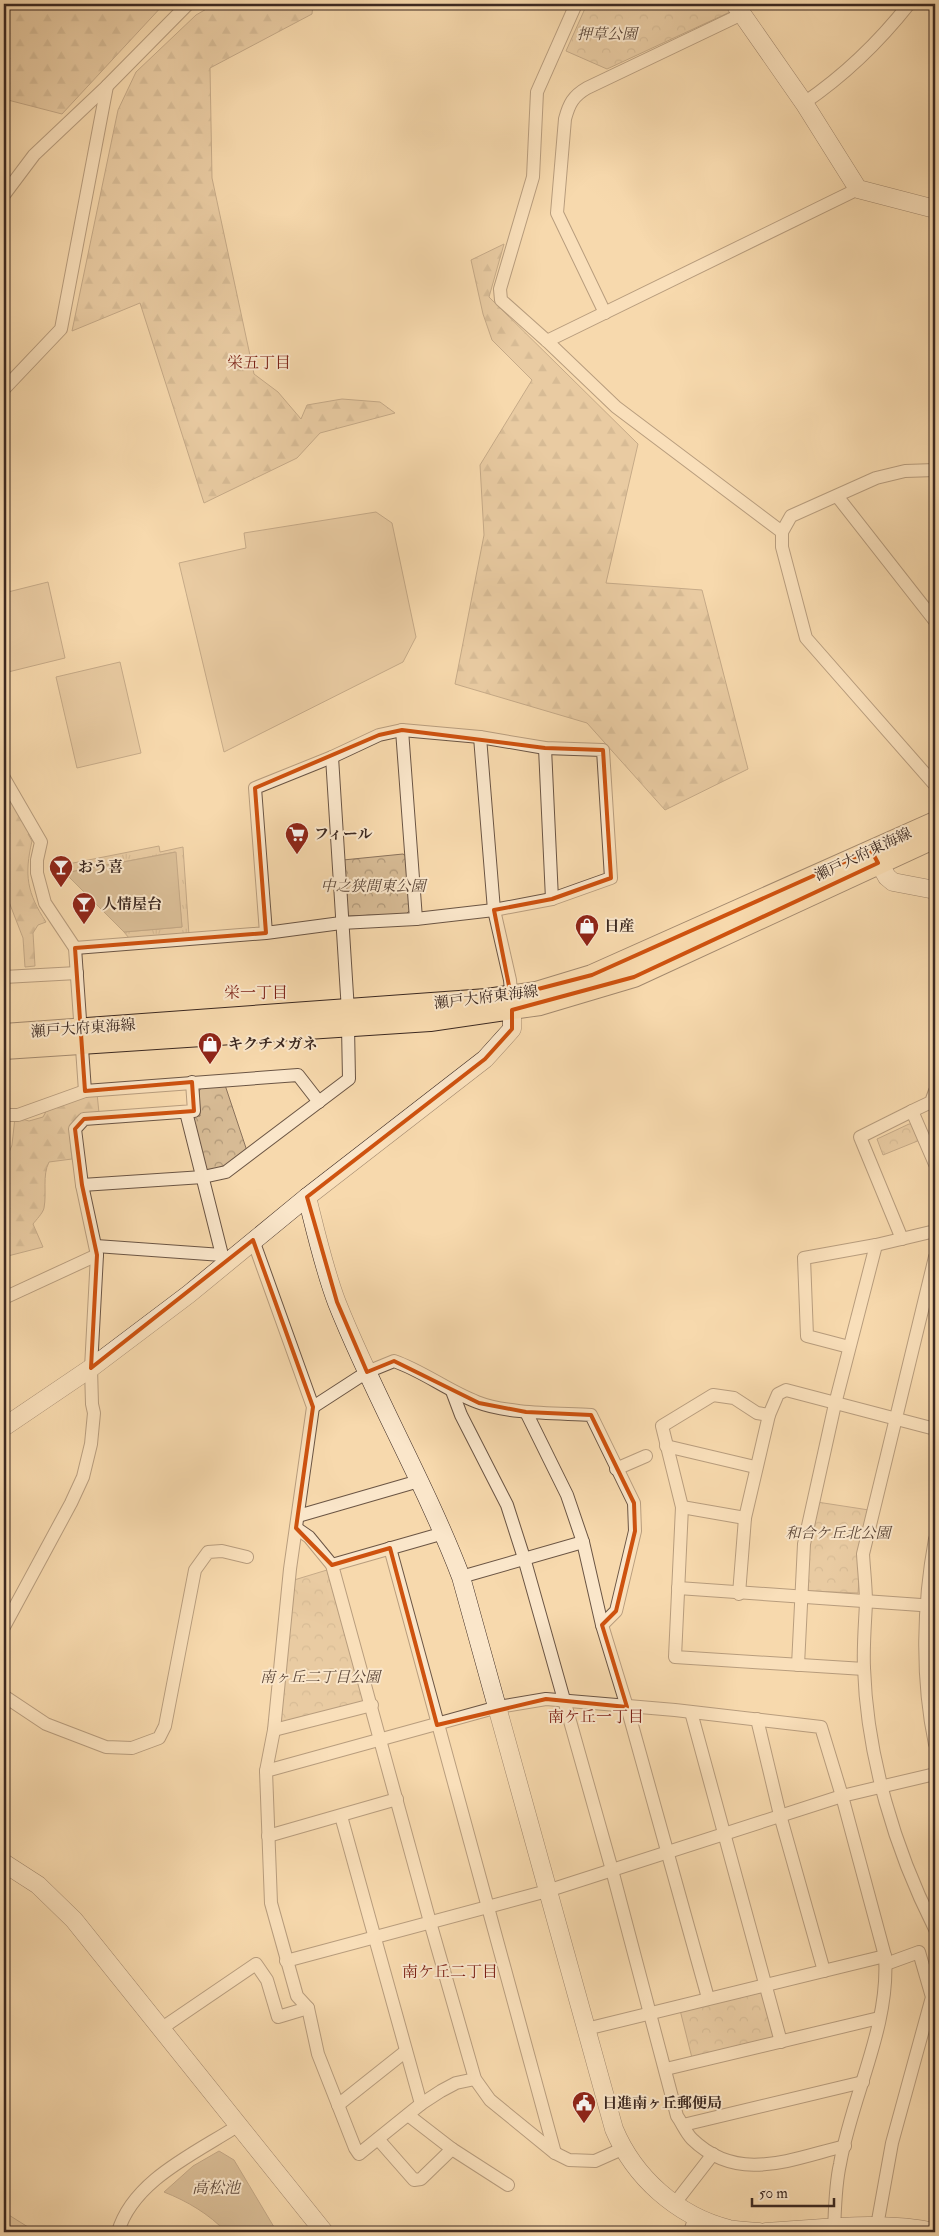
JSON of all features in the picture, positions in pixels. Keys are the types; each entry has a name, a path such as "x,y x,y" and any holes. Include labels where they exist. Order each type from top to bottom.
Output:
{"main road":[{"name":"瀬戸大府東海線","path":"4,1034 81,1036 348,1019 430,1021 512,1003 569,998 634,978 875,857 935,822"},
{"name":"瀬戸大府東海線","path":"875,857 935,838"},
{"name":"瀬戸大府東海線","path":"4,1049 81,1036"}],"street":[{"path":"4,194 34,155 107,86 188,4"},
{"path":"576,4 536,92 533,177 499,296 504,305 547,341 616,408 782,532"},
{"path":"804,103 839,77 872,48 910,4"},
{"path":"605,313 557,213 565,119 568,106 575,95 587,88 738,9 804,103 858,189"},
{"path":"4,388 61,329 107,86"},
{"path":"547,341 858,189 935,209"},
{"path":"935,470 905,471 876,478 791,516 782,532 782,547 806,638 935,785"},
{"path":"837,496 935,621"},
{"path":"402,730 416,920"},
{"path":"75,948 266,933 341,923 416,920 494,910 552,899 611,878 603,750 545,748 480,737 402,730 379,735 332,757 255,788 266,933"},
{"path":"4,1427 91,1368 223,1260 253,1240 485,1059 512,1029 510,980 494,910 480,737"},
{"path":"545,748 552,899"},
{"path":"82,1185 203,1177 226,1172 349,1079 348,1019 332,757"},
{"path":"4,778 41,842 37,860 45,903 75,948 85,1091"},
{"path":"875,857 893,882 935,890"},
{"path":"4,977 77,973"},
{"path":"4,1115 18,1115 85,1091 298,1075 319,1102"},
{"path":"4,1627 67,1511 83,1477 91,1444 94,1413 91,1368 96,1250 82,1185 75,1129 84,1119 194,1111 192,1082"},
{"path":"902,1239 860,1137 931,1102 935,1091"},
{"path":"912,1111 935,1164"},
{"path":"186,1112 223,1260"},
{"path":"307,1197 337,1302 367,1372 444,1533 461,1577 547,1891 614,2129 622,2149 644,2178 675,2204 693,2224 759,2232"},
{"path":"849,1347 807,1336 804,1258 876,1245 935,1231"},
{"path":"253,1240 313,1407 297,1522 274,1730 266,1771 271,1903 286,1961 297,1996 308,2008 318,2054 359,2154 421,2104 456,2083 476,2079"},
{"path":"798,1665 804,1544 835,1404 876,1245"},
{"path":"4,1298 96,1250 223,1260"},
{"path":"935,1257 863,1554 866,1601 864,1669 869,1724 882,1787 904,1855 935,1929"},
{"path":"313,1407 367,1372 394,1361 413,1368 452,1391 479,1403 526,1412 591,1415 634,1504 635,1531 616,1611 602,1626"},
{"path":"739,1594 745,1518 768,1415 778,1394 786,1390 935,1429"},
{"path":"452,1391 461,1415 507,1505 524,1558 612,1870 677,2116 691,2138 714,2154 733,2163 764,2166 845,2146"},
{"path":"768,1415 757,1413 734,1398 713,1395 662,1426 682,1506 675,1657 864,1669"},
{"path":"526,1412 567,1495 583,1542 602,1626 627,1707 708,1998"},
{"path":"666,1446 756,1467"},
{"path":"616,1469 646,1456"},
{"path":"297,1522 419,1481"},
{"path":"682,1506 745,1518"},
{"path":"297,1522 332,1565 372,1705 430,1922 476,2079 490,2100 555,2153 569,2160 595,2161 622,2149"},
{"path":"332,1565 444,1533"},
{"path":"935,1539 929,1574 932,1606 927,1660 930,1714 935,1744"},
{"path":"461,1577 583,1542"},
{"path":"390,1548 555,2153"},
{"path":"4,1696 46,1724 106,1747 132,1748 159,1738 165,1726 195,1570 208,1552 222,1551 247,1557"},
{"path":"678,1588 739,1594 932,1606"},
{"path":"266,1771 498,1707 533,1700 691,1712 820,1727 842,1796 886,1960 885,1986 879,2018 840,2164 834,2230"},
{"path":"274,1730 372,1705"},
{"path":"691,1712 781,2042"},
{"path":"756,1719 780,1815 824,1971"},
{"path":"286,1961 547,1891 842,1796 935,1774"},
{"path":"268,1836 397,1799"},
{"path":"341,1816 421,2104"},
{"path":"4,1863 38,1885 74,1920 324,2232"},
{"path":"586,2029 824,1971 919,1952 932,1997 892,2143 877,2226"},
{"path":"162,2028 256,1964 267,1980 278,2017 308,2008"},
{"path":"666,2070 879,2018"},
{"path":"338,2105 406,2051"},
{"path":"683,2125 863,2082"},
{"path":"408,2115 452,2149 508,2185"},
{"path":"118,2232 134,2200 152,2181 239,2125"},
{"path":"378,2139 414,2180 421,2179 452,2149"},
{"path":"675,2204 714,2154"},
{"path":"766,2232 834,2230 877,2226 916,2228 935,2232"}],"highlighted area":[{"path":"402,730 545,748 603,750 611,878 552,899 494,910 511,996 592,975 871,850 878,863 634,977 512,1010 512,1029 485,1059 307,1197 337,1302 367,1372 394,1361 479,1403 526,1412 591,1415 634,1503 635,1531 616,1611 602,1625 627,1707 546,1699 437,1725 390,1548 332,1565 296,1528 313,1407 253,1240 91,1368 97,1255 82,1185 75,1129 84,1119 194,1111 192,1082 85,1091 75,948 266,933 255,788 379,735"}],"green space":[{"path":"4,4 164,4 62,114 4,99"},
{"path":"215,4 313,4 312,14 210,68 212,178 254,374 278,392 301,419 307,405 342,399 380,402 395,413 320,433 297,458 204,503 140,303 72,331 118,110 136,72 196,15"},
{"name":"押草公園","path":"587,4 727,4 732,11 607,69 566,51"},
{"path":"504,244 489,297 638,444 606,583 702,590 748,769 665,810 587,723 455,684 484,535 480,465 532,380 492,340 483,314 471,260"},
{"path":"376,512 392,523 416,637 403,662 224,752 179,563 246,548 244,533"},
{"path":"48,582 65,658 4,673 4,593"},
{"path":"120,662 141,753 77,768 56,677"},
{"path":"4,786 31,832 28,834 32,841 28,864 29,883 31,893 46,922 38,925 33,933 35,966 25,967 23,938 4,889"},
{"path":"159,846 160,852 183,847 189,935 129,938 124,932 182,927 175,852 65,873 58,866"},
{"name":"中之狭間東公園","path":"403,854 406,856 410,910 406,914 348,916 343,860"},
{"path":"225,1085 247,1151 224,1166 204,1172 190,1117 200,1116 199,1091 203,1086"},
{"path":"97,1093 99,1113 82,1114 73,1121 70,1134 72,1159 49,1162 47,1167 44,1208 33,1224 43,1247 4,1257 4,1165 12,1145 15,1117 29,1121 43,1117 48,1108"},
{"path":"909,1124 913,1124 920,1140 883,1155 877,1139"},
{"name":"和合ケ丘北公園","path":"817,1502 869,1510 861,1555 858,1593 808,1591 809,1546"},
{"name":"南ヶ丘二丁目公園","path":"327,1570 364,1703 279,1724 294,1580"},
{"path":"761,1990 774,2040 692,2058 680,2010"},
{"path":"4,2212 36,2232 4,2232"}],"water":[{"path":"176,852 182,927 124,932 65,873"},
{"name":"高松池","path":"219,2151 234,2160 277,2232 226,2232 197,2209 164,2192 193,2166"}],"place":[{"name":"フィール","path":"297,855"},
{"name":"おう喜","path":"61,888"},
{"name":"人情屋台","path":"84,925"},
{"name":"日産","path":"587,947"},
{"name":"キクチメガネ","path":"210,1065"},
{"name":"日進南ヶ丘郵便局","path":"584,2124"}],"district":[{"name":"栄五丁目","path":"259,362"},
{"name":"栄一丁目","path":"256,992"},
{"name":"南ケ丘一丁目","path":"596,1716"},
{"name":"南ケ丘二丁目","path":"450,1971"}]}
